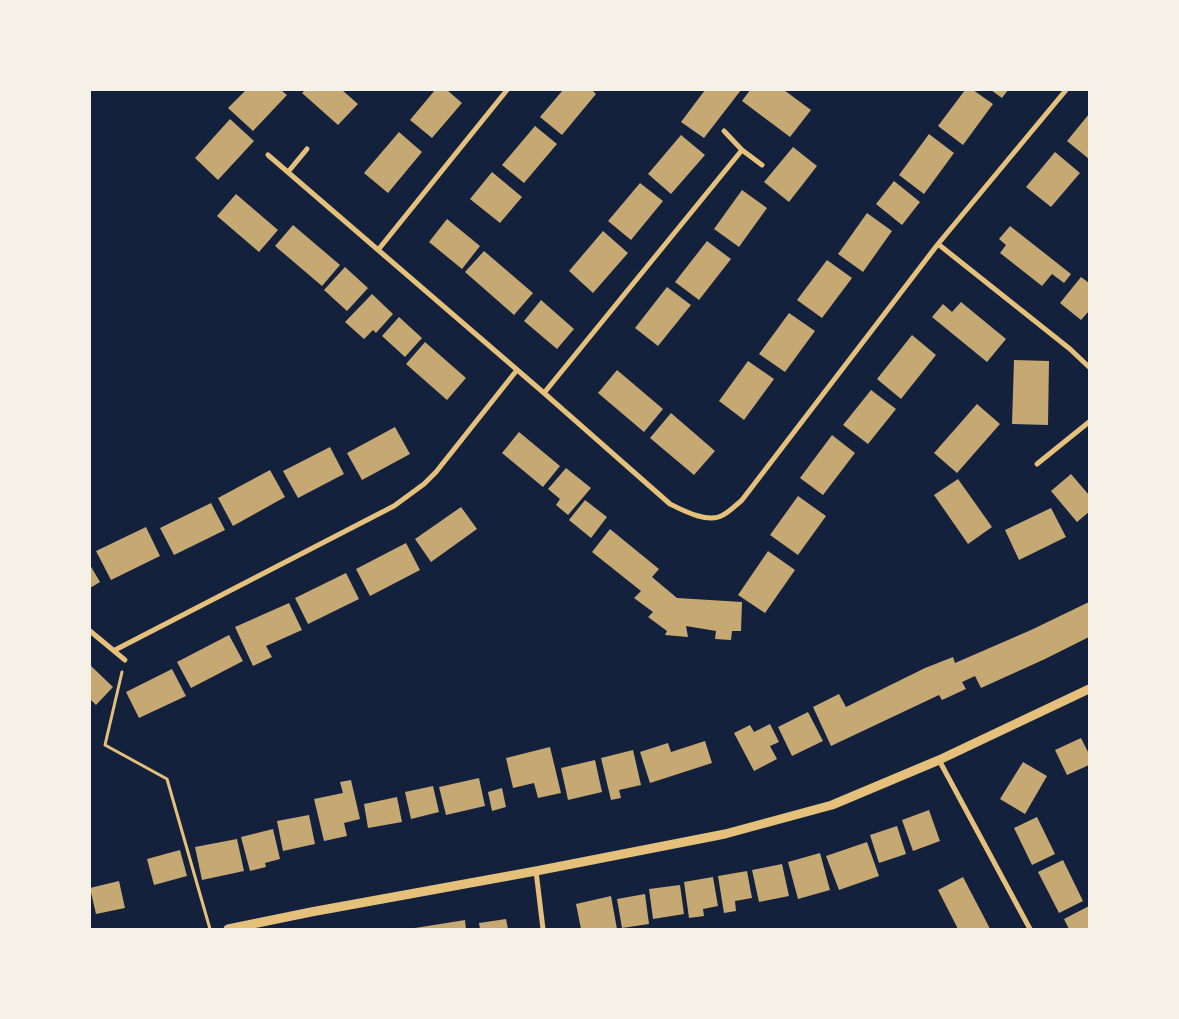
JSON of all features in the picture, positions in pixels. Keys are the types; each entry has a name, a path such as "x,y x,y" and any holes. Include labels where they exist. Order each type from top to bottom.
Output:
{"street":[{"path":"378,250 507,90"},
{"path":"268,155 670,504 692,514 710,518 722,516 742,500 938,244 1066,90"},
{"path":"724,131 742,150 762,165"},
{"path":"288,172 307,149"},
{"path":"544,393 742,150"},
{"path":"938,244 1070,349 1089,367"},
{"path":"115,650 394,506 424,484 436,472 517,370"},
{"path":"1037,464 1089,422"},
{"path":"90,631 125,660"},
{"path":"228,929 726,834 832,805 939,760 1089,689"},
{"path":"939,760 1030,929"},
{"path":"536,871 543,929"}],"path":[{"path":"125,660 105,746 167,779 210,929"}],"building":[{"path":"246,90 281,90 287,95 253,131 228,108"},
{"path":"305,90 342,90 358,104 338,125 302,93"},
{"path":"435,90 447,90 462,103 432,138 410,120"},
{"path":"563,90 592,90 596,94 562,135 540,117"},
{"path":"705,90 741,90 704,138 681,122"},
{"path":"750,90 784,90 811,110 790,137 742,101"},
{"path":"965,90 973,90 993,104 963,145 938,126"},
{"path":"991,90 1008,90 1002,98"},
{"path":"1089,114 1089,159 1067,141"},
{"path":"230,119 254,141 218,180 195,158"},
{"path":"535,126 557,144 524,183 502,165"},
{"path":"399,132 422,152 388,193 364,173"},
{"path":"929,134 954,153 924,194 899,175"},
{"path":"681,135 705,155 671,194 648,174"},
{"path":"793,147 817,166 789,202 764,182"},
{"path":"1055,152 1080,173 1051,207 1026,187"},
{"path":"492,172 522,197 500,223 470,199"},
{"path":"894,181 920,202 902,225 876,204"},
{"path":"640,183 663,201 631,240 608,221"},
{"path":"742,190 767,208 739,247 714,229"},
{"path":"236,194 278,230 259,252 217,216"},
{"path":"867,213 892,231 863,272 838,254"},
{"path":"447,219 480,246 462,269 429,242"},
{"path":"293,225 340,265 322,286 275,246"},
{"path":"1010,226 1071,274 1064,283 1052,274 1042,286 1000,253 1006,245 999,239"},
{"path":"603,231 628,253 593,293 569,271"},
{"path":"707,241 731,259 699,300 675,282"},
{"path":"484,251 533,293 514,315 465,272"},
{"path":"827,260 852,278 822,318 797,300"},
{"path":"345,267 368,288 347,311 324,290"},
{"path":"1081,277 1089,283 1089,311 1081,320 1060,303"},
{"path":"667,287 691,305 658,346 635,328"},
{"path":"372,294 393,314 376,333 373,330 364,339 345,322"},
{"path":"541,300 574,329 557,349 524,321"},
{"path":"961,302 1006,339 987,362 932,317 943,304 952,312"},
{"path":"789,313 815,331 785,372 759,354"},
{"path":"399,317 422,338 405,357 382,336"},
{"path":"912,335 936,355 901,399 877,379"},
{"path":"425,342 466,378 447,400 406,364"},
{"path":"1014,360 1049,361 1048,425 1012,424"},
{"path":"748,361 774,379 744,420 719,401"},
{"path":"617,370 663,409 644,432 598,393"},
{"path":"871,390 896,409 868,444 843,425"},
{"path":"977,404 1000,424 957,473 934,453"},
{"path":"671,413 715,451 694,475 650,438"},
{"path":"395,427 410,454 362,480 347,453"},
{"path":"519,432 560,466 543,487 502,453"},
{"path":"832,435 855,453 823,495 800,478"},
{"path":"330,447 344,474 298,498 283,471"},
{"path":"566,468 591,488 568,515 556,505 560,499 548,489"},
{"path":"270,470 285,497 233,526 218,498"},
{"path":"1071,474 1089,495 1089,512 1077,522 1051,491"},
{"path":"958,479 992,527 968,544 934,495"},
{"path":"798,496 826,516 798,555 770,535"},
{"path":"585,500 607,517 591,538 569,520"},
{"path":"211,503 225,530 174,555 160,528"},
{"path":"461,507 477,529 431,562 415,539"},
{"path":"1051,508 1066,537 1019,560 1005,530"},
{"path":"146,527 160,556 111,580 96,551"},
{"path":"610,529 659,569 652,577 677,598 742,602 741,631 732,631 731,640 715,639 716,631 686,626 688,637 665,635 667,631 648,617 653,612 634,598 641,591 592,552"},
{"path":"406,543 420,570 370,596 356,569"},
{"path":"768,551 795,570 765,613 738,595"},
{"path":"90,565 100,582 90,588"},
{"path":"346,573 359,599 308,624 295,598"},
{"path":"1089,602 1089,637 981,688 975,676 962,682 966,689 942,700 939,695 831,746 813,707 839,694 846,707 925,668 953,657 955,663"},
{"path":"289,603 302,630 266,646 272,657 253,666 235,627"},
{"path":"229,635 243,661 191,688 177,662"},
{"path":"90,665 113,687 96,705 90,699"},
{"path":"172,669 186,696 139,718 126,692"},
{"path":"808,712 823,741 792,756 778,727"},
{"path":"770,724 779,742 770,746 777,759 754,771 734,733 750,725 754,732"},
{"path":"1081,738 1089,754 1089,765 1067,775 1055,750"},
{"path":"705,741 712,763 650,783 640,752 668,743 671,752"},
{"path":"550,747 561,793 538,798 534,783 513,788 506,758"},
{"path":"633,750 641,785 619,790 621,798 611,800 601,758"},
{"path":"595,760 602,792 568,800 561,768"},
{"path":"1023,762 1047,776 1025,814 1000,799"},
{"path":"479,778 485,806 446,815 439,787"},
{"path":"351,780 360,819 344,823 347,836 324,841 314,799 343,793 340,782"},
{"path":"433,786 439,812 411,819 405,792"},
{"path":"502,788 506,807 492,811 488,792"},
{"path":"397,797 402,822 368,828 364,804"},
{"path":"929,810 940,841 913,851 902,820"},
{"path":"309,815 315,844 283,851 277,821"},
{"path":"1037,817 1055,854 1032,865 1014,828"},
{"path":"897,826 906,854 879,863 870,835"},
{"path":"273,829 280,859 265,863 266,867 250,871 241,837"},
{"path":"237,839 244,871 202,880 195,847"},
{"path":"867,842 879,876 839,890 826,856"},
{"path":"180,850 187,876 154,885 147,859"},
{"path":"820,853 830,890 798,899 788,862"},
{"path":"1063,860 1083,901 1059,913 1038,872"},
{"path":"782,864 789,896 759,902 752,870"},
{"path":"747,871 752,898 735,901 736,911 724,913 718,876"},
{"path":"713,877 718,906 703,909 704,916 689,918 684,882"},
{"path":"963,877 990,929 958,929 938,890"},
{"path":"119,881 125,908 96,914 90,888"},
{"path":"680,885 684,914 653,919 649,889"},
{"path":"645,894 649,924 622,928 617,899"},
{"path":"611,896 617,929 581,929 576,904"},
{"path":"1089,906 1089,929 1069,929 1064,919"},
{"path":"506,919 508,929 480,929 479,923"},
{"path":"465,920 466,929 415,929 415,928"}]}
